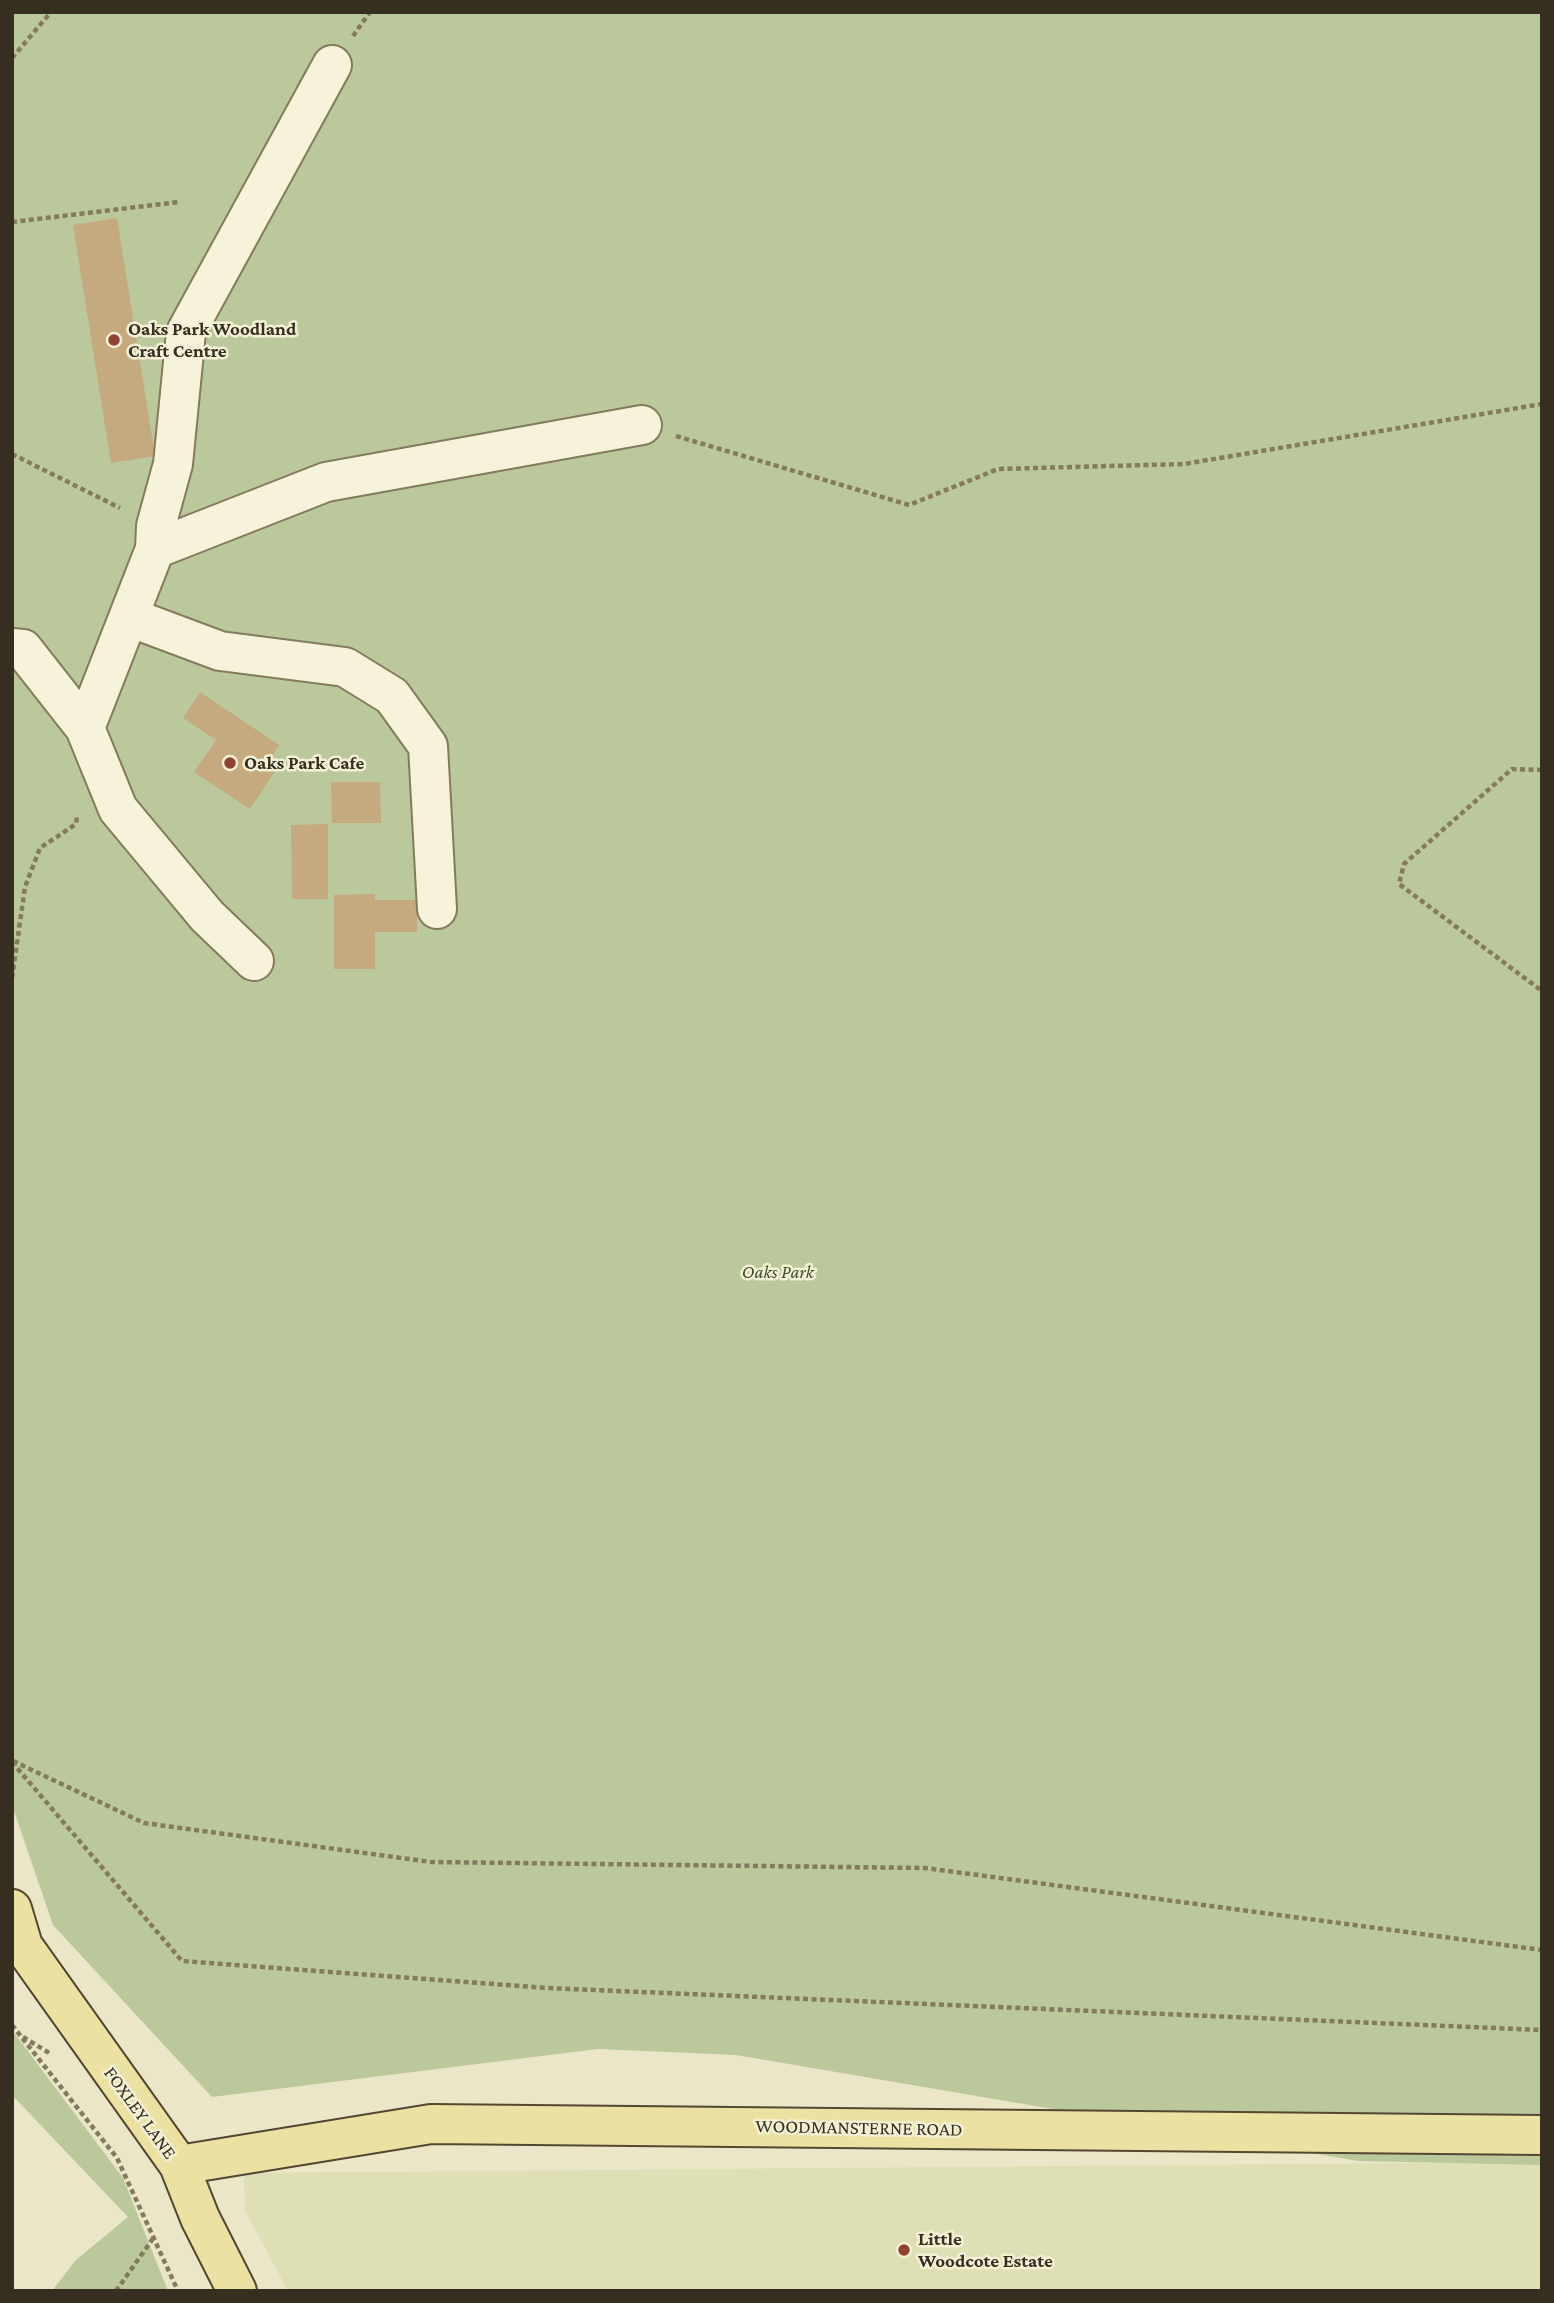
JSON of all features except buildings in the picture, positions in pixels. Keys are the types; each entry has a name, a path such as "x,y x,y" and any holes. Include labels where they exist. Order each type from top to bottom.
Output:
{"main road":[{"name":"FOXLEY LANE","path":"12,1909 18,1947 179,2165 200,2218 237,2291"},
{"name":"WOODMANSTERNE ROAD","path":"179,2165 431,2124 1542,2135"}],"lane":[{"path":"85,728 129,617 155,538 173,464 186,332 332,65"},
{"path":"155,538 326,482 642,425"},
{"path":"129,617 220,651 345,667 392,696 428,746 437,909"},
{"path":"12,648 23,649 85,728 118,809 207,916 254,961"}],"path":[{"path":"12,58 51,12"},
{"path":"12,222 179,202"},
{"path":"642,425 909,505 998,469 1184,464 1542,404"},
{"path":"12,454 155,538"},
{"path":"1542,770 1512,769 1404,864 1399,884 1542,991"},
{"path":"12,978 25,887 40,848 76,824 78,810"},
{"path":"12,1761 144,1823 431,1862 925,1868 1542,1950"},
{"path":"12,1761 182,1961 561,1989 1542,2030"},
{"path":"12,2025 117,2158 178,2291"},
{"path":"116,2291 154,2236"}],"green space":[{"name":"Oaks Park","path":"12,12 1542,12 1542,2165 1358,2161 736,2055 598,2049 212,2097 53,1925 12,1805"},
{"path":"12,2030 123,2178 168,2291 52,2291 76,2260 128,2217 12,2095"},
{"name":"Little Woodcote Estate","path":"1542,2162 1542,2291 288,2291 245,2210 244,2173"}],"place":[{"name":"Oaks Park Woodland Craft Centre","path":"114,340"},
{"name":"Oaks Park Cafe","path":"230,763"},
{"name":"Little Woodcote Estate","path":"904,2250"}]}
